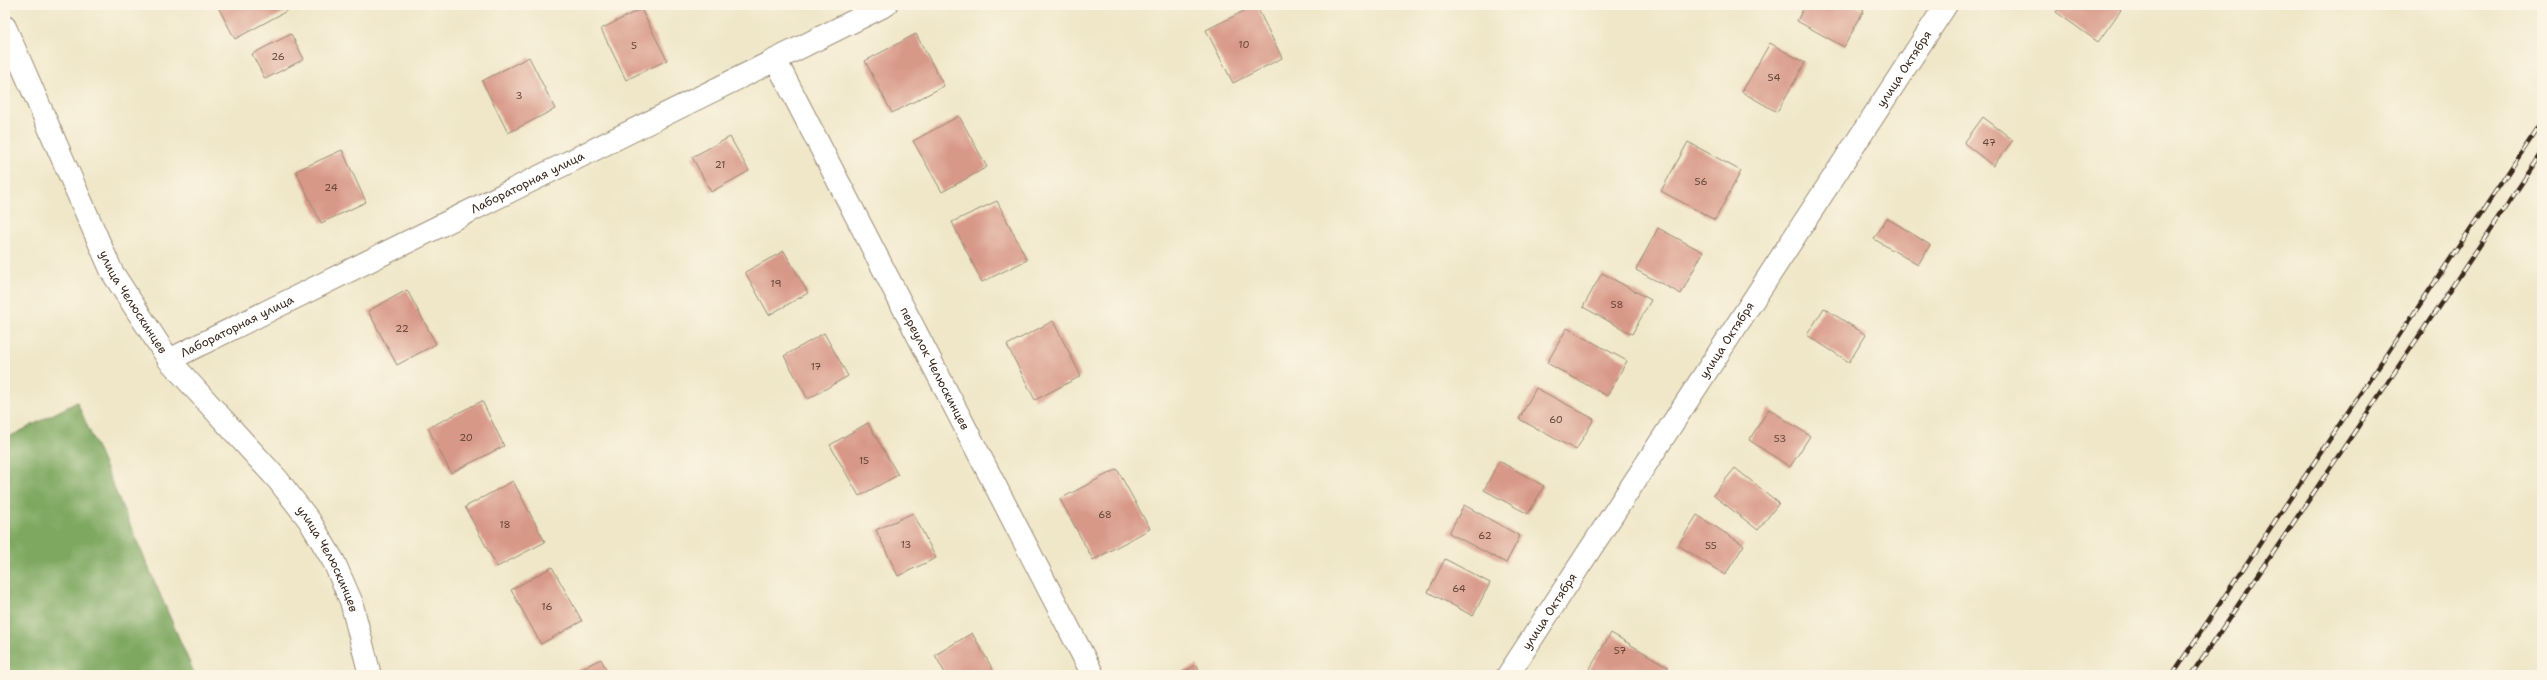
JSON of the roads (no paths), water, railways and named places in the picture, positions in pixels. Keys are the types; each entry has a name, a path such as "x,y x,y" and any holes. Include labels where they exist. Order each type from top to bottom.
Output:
{"street":[{"name":"Лабораторная улица","path":"169,360 776,61 886,5"},
{"name":"улица Октября","path":"1508,675 1946,5"},
{"name":"улица Челюскинцев","path":"5,27 112,272 169,360 278,480 310,520 334,562 351,601 370,675"},
{"name":"переулок Челюскинцев","path":"776,61 1093,675"}],"railway":[{"path":"2172,675 2542,122"},
{"path":"2191,675 2542,153"}]}
